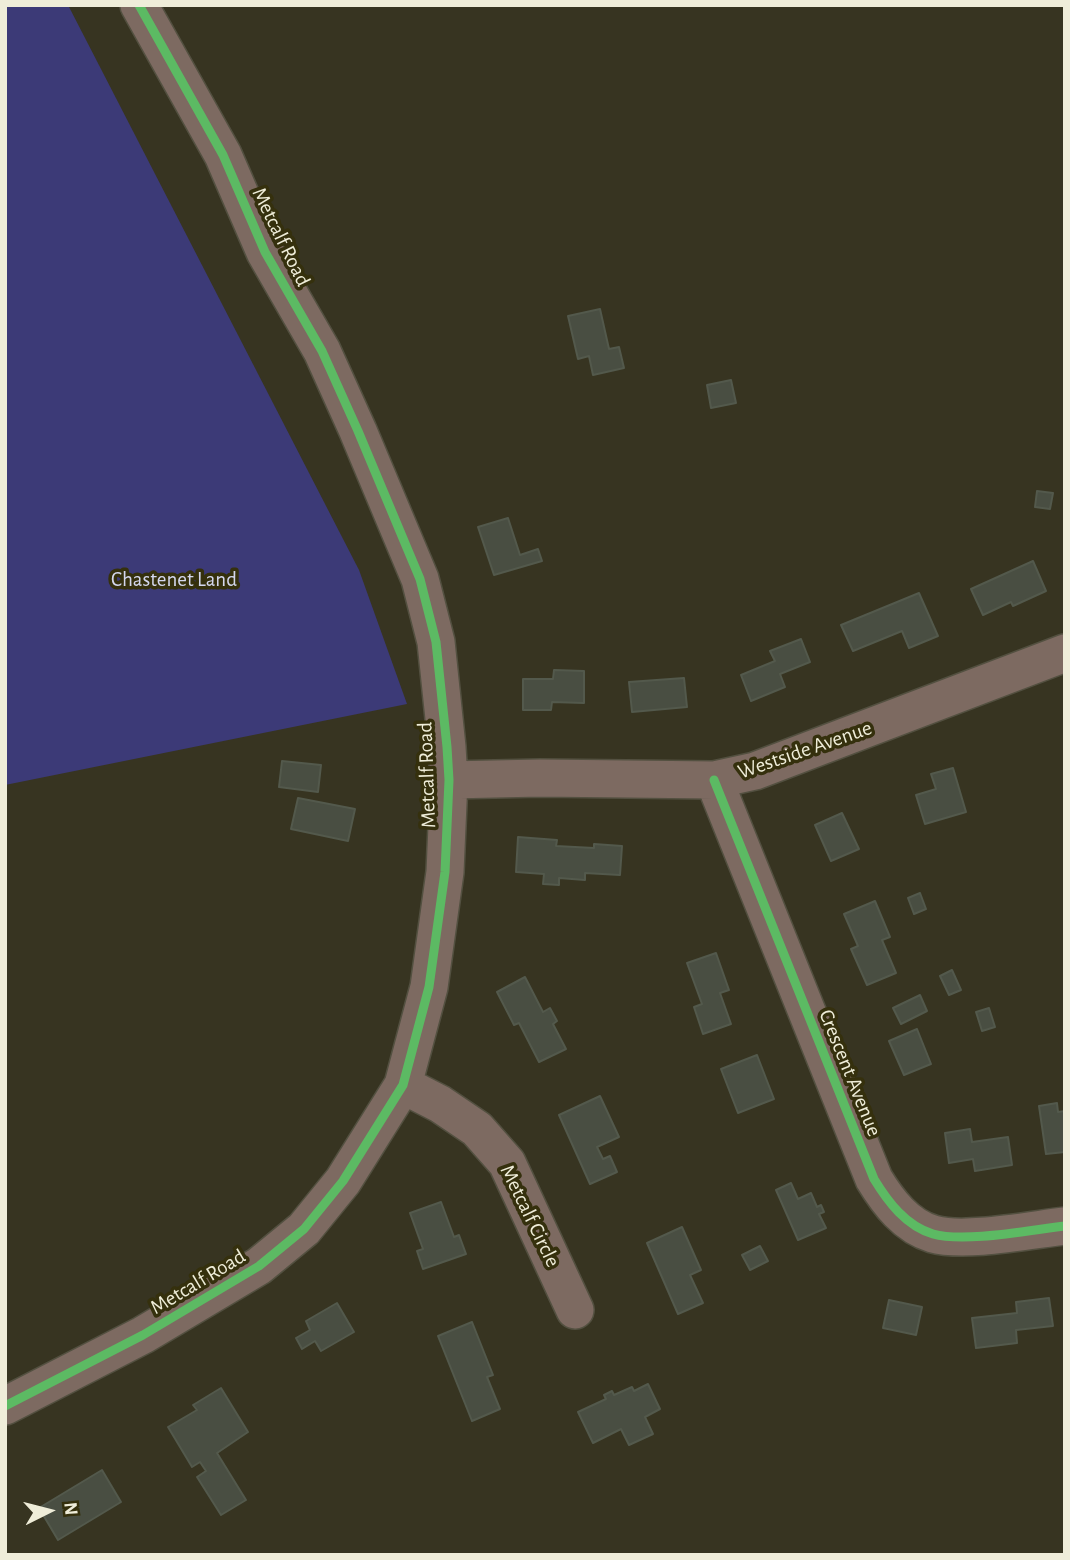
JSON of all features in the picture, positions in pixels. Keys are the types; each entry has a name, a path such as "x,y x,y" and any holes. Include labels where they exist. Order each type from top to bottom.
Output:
{"street":[{"name":"Metcalf Road","path":"5,1406 143,1335 259,1266 304,1229 342,1181 403,1085 429,987 445,872 449,780 436,642 420,579 322,351 265,252 223,155 139,5"},
{"name":"Westside Avenue","path":"449,780 714,780 777,764 1065,653"},
{"name":"Crescent Avenue","path":"714,780 874,1179 890,1204 911,1223 934,1234 959,1236 1065,1226"},
{"name":"Metcalf Circle","path":"403,1085 440,1104 477,1129 507,1163 575,1310"}],"green space":[{"name":"Chastenet Land","path":"5,5 68,5 359,570 407,704 5,785"}],"building":[{"path":"600,309 609,349 619,347 624,368 593,375 589,356 578,359 568,316"},
{"path":"731,380 736,403 711,408 707,385"},
{"path":"1037,491 1053,493 1050,509 1035,507"},
{"path":"508,518 520,555 538,549 542,561 494,575 478,527"},
{"path":"1033,561 1046,591 1013,606 1011,602 983,615 971,589"},
{"path":"919,593 938,636 909,648 902,631 853,651 841,625"},
{"path":"801,639 810,662 780,674 785,687 751,701 741,675 775,661 770,651"},
{"path":"554,670 584,671 584,703 552,702 551,710 523,710 523,679 553,679"},
{"path":"684,678 687,707 632,712 629,682"},
{"path":"282,761 321,765 318,792 279,787"},
{"path":"953,768 966,812 925,824 916,795 936,789 931,774"},
{"path":"298,798 355,809 348,841 291,829"},
{"path":"842,813 859,849 831,861 815,825"},
{"path":"518,837 557,840 556,846 622,846 620,875 585,873 585,880 559,878 559,885 543,884 544,874 516,872"},
{"path":"920,893 926,909 914,914 908,898"},
{"path":"875,901 890,937 882,940 896,973 867,985 851,949 858,946 844,914"},
{"path":"716,953 729,990 720,993 731,1024 703,1034 694,1007 702,1004 687,963"},
{"path":"952,970 961,990 949,995 940,976"},
{"path":"525,977 543,1012 550,1008 557,1021 553,1024 566,1049 539,1062 519,1023 514,1025 497,992"},
{"path":"920,995 927,1011 901,1024 893,1008"},
{"path":"989,1008 995,1027 982,1031 976,1012"},
{"path":"917,1029 931,1064 904,1075 889,1041"},
{"path":"757,1055 774,1099 738,1113 721,1069"},
{"path":"600,1096 619,1137 597,1147 603,1159 610,1156 617,1172 590,1184 559,1115"},
{"path":"1057,1103 1058,1112 1065,1111 1065,1152 1046,1154 1039,1106"},
{"path":"970,1129 972,1142 1008,1137 1012,1165 975,1171 973,1159 949,1163 945,1133"},
{"path":"791,1183 798,1199 811,1193 817,1207 821,1205 824,1212 819,1214 826,1228 798,1240 776,1190"},
{"path":"441,1202 454,1237 459,1235 466,1254 423,1269 417,1251 423,1249 410,1213"},
{"path":"682,1227 701,1270 690,1275 703,1303 678,1314 647,1243"},
{"path":"760,1246 768,1261 750,1270 742,1255"},
{"path":"1049,1298 1053,1326 1016,1330 1017,1343 976,1348 972,1318 1017,1313 1016,1302"},
{"path":"889,1300 922,1307 916,1335 883,1328"},
{"path":"337,1303 354,1332 321,1351 315,1341 302,1349 296,1338 310,1330 306,1321"},
{"path":"472,1322 493,1375 487,1377 500,1409 472,1421 438,1336"},
{"path":"648,1384 660,1409 645,1417 653,1434 629,1445 621,1429 593,1443 578,1412 606,1399 604,1395 612,1391 614,1395 632,1387 634,1391"},
{"path":"221,1388 248,1432 217,1453 246,1500 221,1515 197,1477 206,1471 200,1462 192,1467 168,1427 197,1410 193,1405"},
{"path":"102,1470 121,1502 58,1540 39,1508"}],"cycle path":[{"path":"5,1406 143,1335 259,1266 304,1229 343,1181 403,1085 429,987 445,872 449,780 447,747 436,642 420,579 322,351 265,252 223,155 139,5"},
{"path":"714,780 874,1179 892,1204 914,1225 933,1234 946,1236 998,1235 1065,1226"}]}
